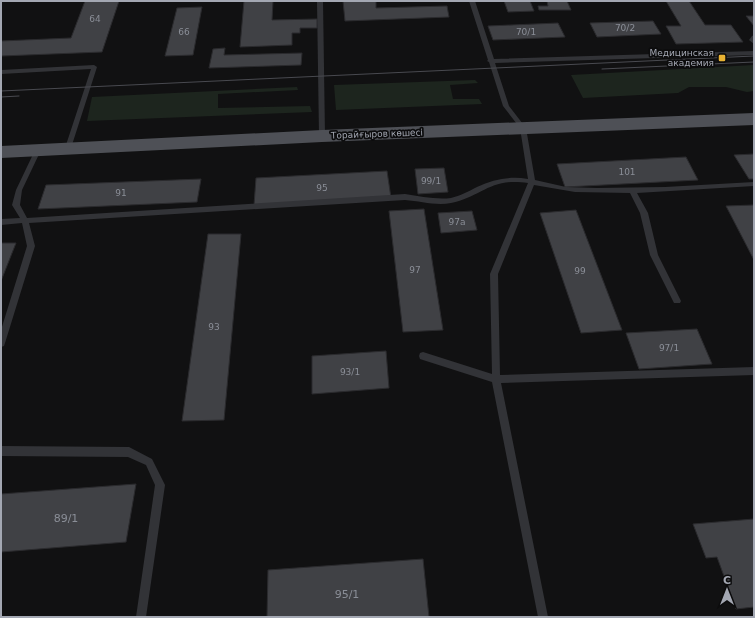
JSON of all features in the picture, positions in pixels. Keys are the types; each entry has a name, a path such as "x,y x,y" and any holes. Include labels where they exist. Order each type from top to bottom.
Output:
{"main road":[{"name":"Торайғыров көшесі","path":"1,152 322,136 754,119"}],"lane":[{"path":"320,1 322,136"},
{"path":"472,1 490,61 496,74 506,106 523,128 532,181 494,274 496,379 543,617"},
{"path":"754,38 752,40 754,42"},
{"path":"490,61 754,53"},
{"path":"1,72 94,67 68,148"},
{"path":"1,343 31,246 25,221 16,205 19,190 38,150"},
{"path":"1,222 25,221 40,218 405,197 425,198 444,202 470,194 503,180 532,181 574,190 632,190 754,184"},
{"path":"632,190 644,213 654,255 677,301"},
{"path":"423,356 496,379 754,371"},
{"path":"1,451 129,452 149,462 160,485 141,617"}],"shaded area":[{"path":"754,65 754,91 747,92 726,87 689,87 678,93 583,98 571,75"},
{"path":"475,80 478,83 450,85 453,99 479,99 482,104 336,110 334,85"},
{"path":"297,87 298,90 218,94 218,108 310,106 312,112 87,121 92,97"}],"building":[{"path":"85,1 119,1 102,52 1,56 1,41 71,38"},
{"path":"244,1 273,1 272,20 317,19 317,28 300,28 300,33 292,33 292,45 240,47"},
{"path":"343,1 376,1 376,8 447,6 449,17 345,21"},
{"path":"504,1 530,1 534,11 508,12"},
{"path":"547,1 567,1 571,10 539,10 538,6 548,6"},
{"path":"666,1 689,1 705,25 731,25 743,42 676,44 666,26 681,26"},
{"path":"202,7 193,55 165,56 177,8"},
{"path":"746,16 754,16 754,26"},
{"path":"653,21 661,34 597,37 590,23"},
{"path":"558,23 565,37 493,40 488,26"},
{"path":"225,48 224,55 302,53 301,65 209,68 213,49"},
{"path":"754,154 754,179 749,179 734,155"},
{"path":"686,157 698,180 565,187 557,164"},
{"path":"444,168 448,192 418,194 415,169"},
{"path":"387,171 391,198 254,205 256,178"},
{"path":"201,179 197,202 38,209 46,185"},
{"path":"754,205 754,260 726,206"},
{"path":"424,209 443,330 403,332 389,211"},
{"path":"576,210 622,330 581,333 540,213"},
{"path":"472,211 477,230 441,233 438,213"},
{"path":"208,234 241,234 224,420 182,421"},
{"path":"1,243 16,243 1,281"},
{"path":"697,329 712,364 639,369 626,333"},
{"path":"386,351 389,388 312,394 312,356"},
{"path":"136,484 126,542 1,552 1,494"},
{"path":"754,519 754,607 736,609 717,557 706,558 693,524"},
{"path":"423,559 429,617 267,617 268,570"}],"tram line":[{"path":"1,91 754,56"},
{"path":"602,69 754,62"},
{"path":"1,97 19,96"}],"place":[{"name":"Медицинская академия","path":"722,58"}]}
